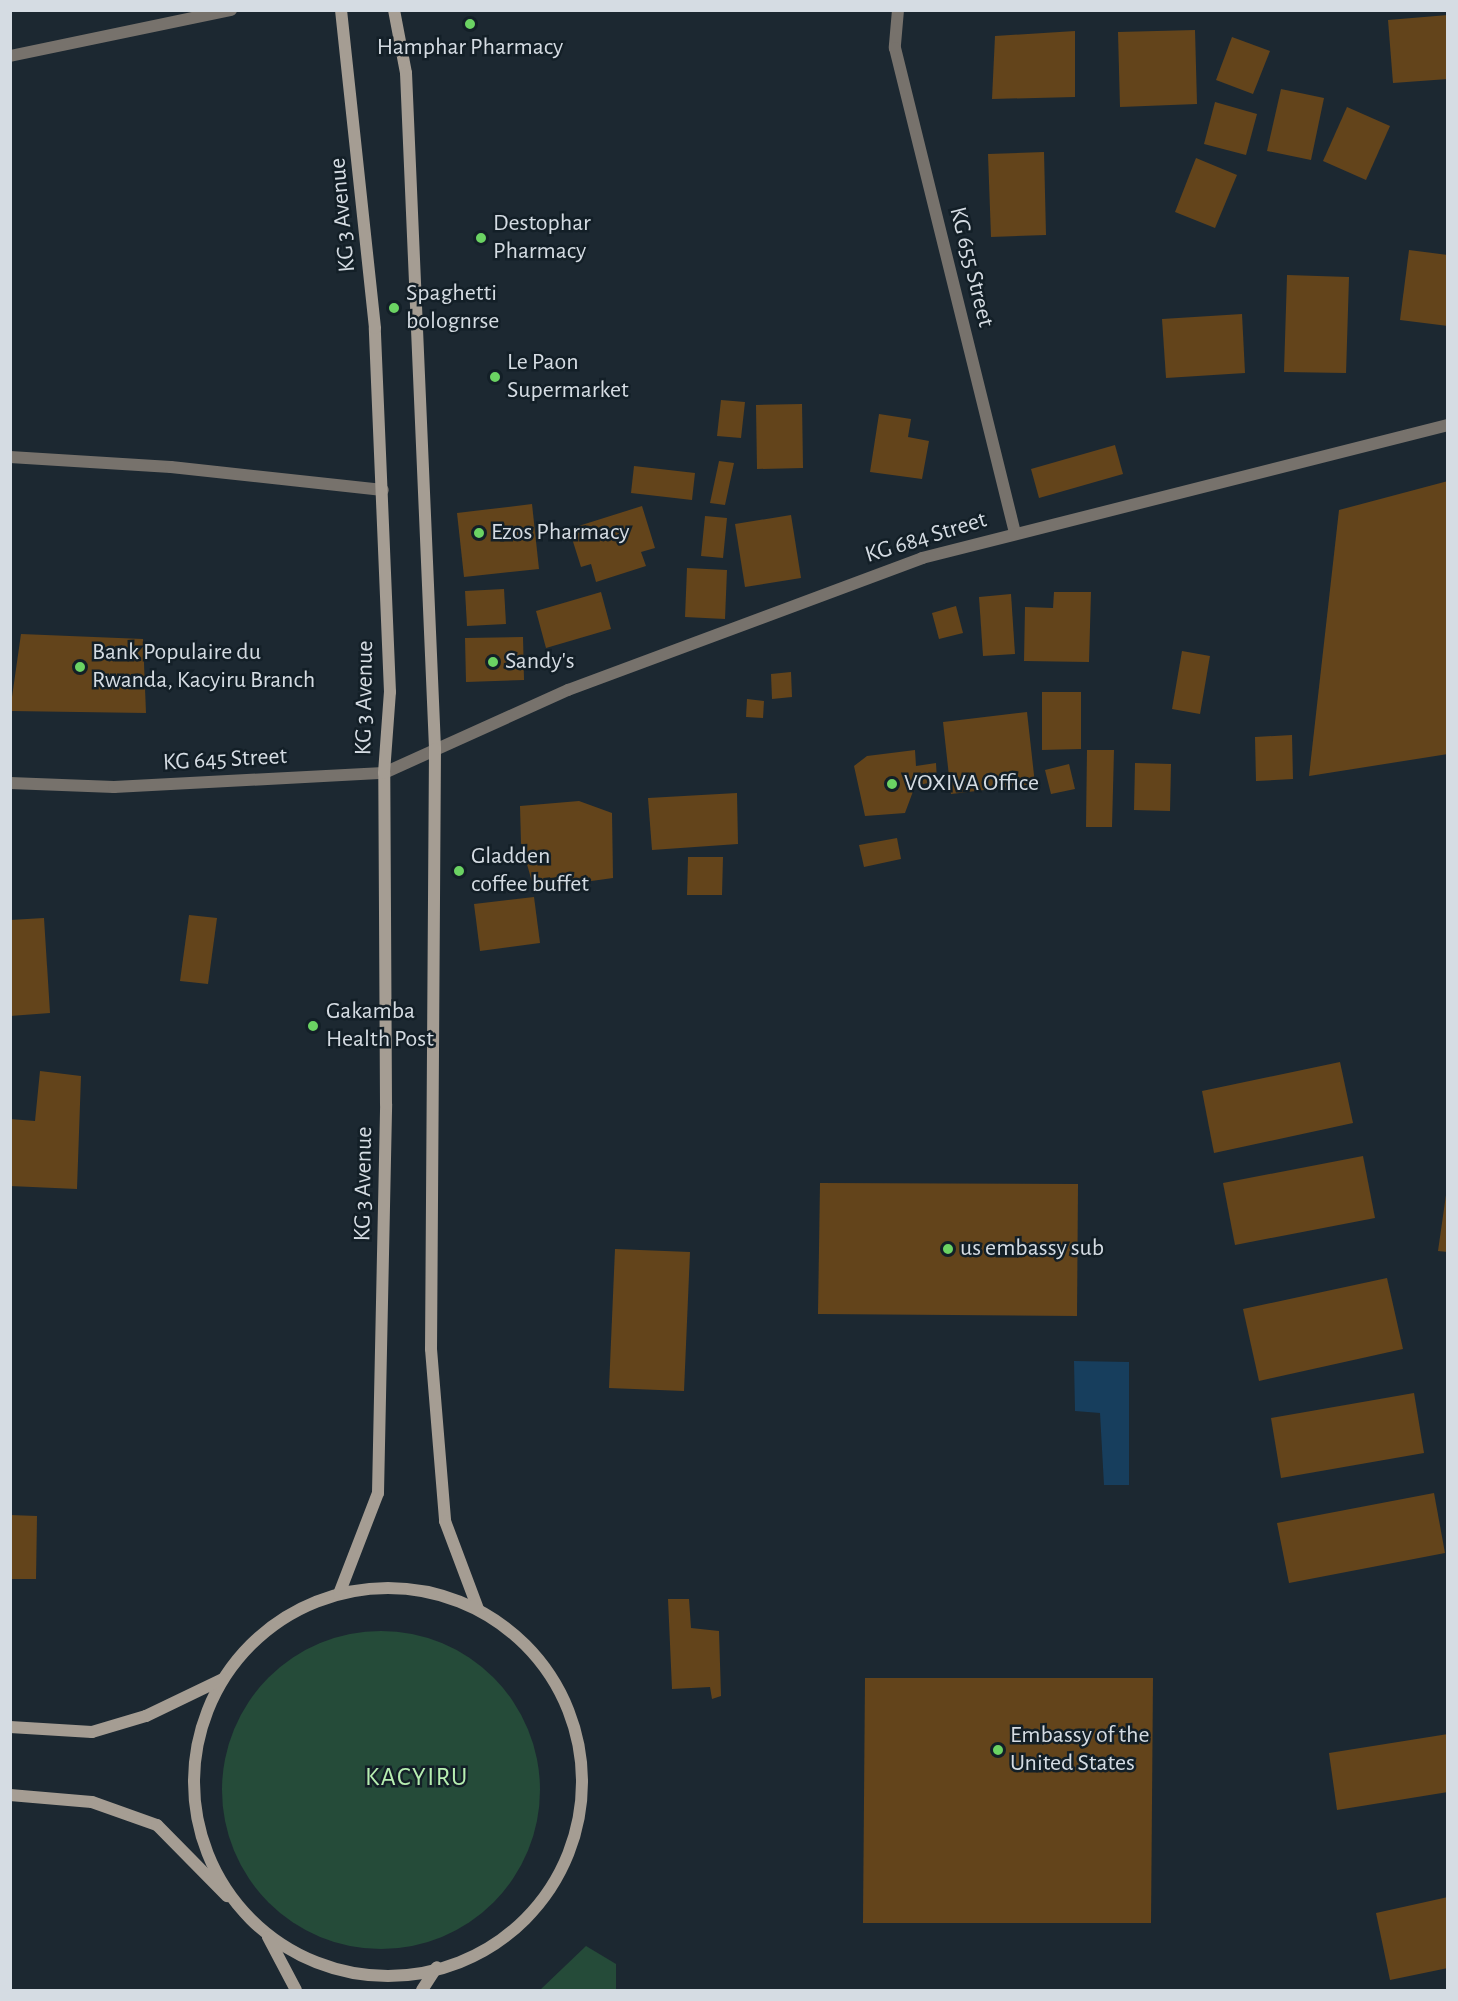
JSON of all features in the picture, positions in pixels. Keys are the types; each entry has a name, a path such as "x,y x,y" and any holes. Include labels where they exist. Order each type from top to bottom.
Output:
{"main road":[{"name":"KG 3 Avenue","path":"339,1594 378,1494 381,1388 384,773 390,692 375,328 341,10"},
{"path":"394,10 406,73 435,749 429,1147 431,1349 445,1521 478,1609"},
{"path":"236,1905 199,1834 189,1790 193,1755 223,1679 254,1641 293,1612 339,1594 410,1589 478,1609 520,1638 553,1676 566,1704 583,1772 579,1822 562,1870 522,1924 466,1961 398,1977 330,1969 268,1937"},
{"path":"10,1727 92,1732 146,1716 223,1679"},
{"path":"10,1795 92,1802 157,1825 268,1937 296,1990"},
{"path":"422,1990 437,1967"}],"street":[{"path":"10,56 231,10"},
{"name":"KG 655 Street","path":"898,10 895,48 1015,532"},
{"name":"KG 684 Street","path":"435,749 568,690 757,617 922,558 1015,532 1448,425"},
{"path":"10,457 171,466 383,490"},
{"name":"KG 645 Street","path":"10,783 114,787 384,773 435,749"}],"green space":[{"path":"381,1631 412,1634 442,1643 482,1667 504,1689 528,1729 537,1759 540,1790 537,1821 528,1851 504,1891 482,1913 442,1937 412,1946 381,1949 350,1946 320,1937 280,1913 258,1891 234,1851 225,1821 222,1790 225,1759 234,1729 258,1689 280,1667 320,1643 350,1634"},
{"path":"586,1946 616,1964 616,1990 540,1990"}],"water":[{"path":"1074,1361 1129,1362 1129,1485 1104,1485 1100,1413 1075,1411"}],"building":[{"path":"1448,15 1448,79 1393,83 1388,20"},
{"path":"1195,30 1197,104 1120,107 1118,32"},
{"path":"1075,31 1075,97 992,99 995,36"},
{"path":"1232,37 1270,51 1253,94 1216,80"},
{"path":"1281,89 1324,98 1311,160 1267,151"},
{"path":"1215,102 1257,114 1246,155 1204,144"},
{"path":"1347,107 1390,126 1366,180 1323,161"},
{"path":"1044,152 1046,235 991,237 988,154"},
{"path":"1196,158 1237,175 1215,228 1175,212"},
{"path":"1409,250 1448,255 1448,326 1400,320"},
{"path":"1287,275 1349,277 1346,373 1284,372"},
{"path":"1242,314 1245,373 1166,378 1162,319"},
{"path":"721,400 745,402 741,438 717,436"},
{"path":"802,404 803,468 757,469 756,405"},
{"path":"879,414 911,419 908,437 929,441 922,479 870,472"},
{"path":"1115,445 1123,474 1039,498 1031,469"},
{"path":"719,461 734,463 725,505 710,503"},
{"path":"634,466 695,473 692,500 631,493"},
{"path":"1448,481 1448,754 1309,776 1339,510"},
{"path":"532,504 539,569 464,577 457,513"},
{"path":"642,506 655,548 641,552 646,566 596,582 591,564 581,567 569,529"},
{"path":"791,515 801,578 745,587 735,524"},
{"path":"705,516 727,518 723,558 701,556"},
{"path":"687,568 727,570 725,619 685,617"},
{"path":"504,589 506,624 467,626 465,591"},
{"path":"601,592 611,629 546,648 536,611"},
{"path":"1054,592 1091,592 1089,662 1024,661 1025,607 1053,608"},
{"path":"1011,594 1015,654 983,656 979,597"},
{"path":"956,606 963,633 939,639 932,613"},
{"name":"Bank Populaire du Rwanda, Kacyiru Branch","path":"21,634 143,639 146,713 10,711"},
{"path":"523,637 524,680 466,682 465,638"},
{"path":"1182,651 1210,656 1200,714 1172,709"},
{"path":"791,672 792,697 772,699 771,674"},
{"path":"1042,692 1081,692 1081,749 1042,750"},
{"path":"747,699 764,701 763,718 746,717"},
{"path":"1027,712 1035,784 951,794 943,722"},
{"path":"1292,735 1293,779 1256,781 1255,737"},
{"name":"VOXIVA Office","path":"915,750 916,766 936,763 937,781 915,786 905,813 865,816 854,766 867,756"},
{"path":"1087,750 1114,750 1112,827 1086,827"},
{"path":"1135,763 1171,764 1170,811 1134,810"},
{"path":"1069,764 1075,789 1051,794 1045,770"},
{"path":"737,793 738,844 652,850 648,798"},
{"path":"579,801 612,813 613,878 534,889 521,843 520,806"},
{"path":"897,838 901,859 864,867 859,845"},
{"path":"688,857 723,857 722,895 687,895"},
{"path":"534,897 540,943 480,951 474,904"},
{"path":"189,915 217,918 208,984 180,981"},
{"path":"44,918 50,1013 10,1016 10,920"},
{"path":"1340,1062 1353,1123 1214,1153 1202,1091"},
{"path":"40,1071 81,1076 77,1189 10,1186 10,1119 35,1121"},
{"path":"1363,1156 1375,1218 1235,1245 1223,1183"},
{"name":"us embassy sub","path":"820,1183 1078,1184 1077,1316 818,1314"},
{"path":"1446,1195 1448,1195 1448,1252 1438,1251"},
{"path":"615,1249 690,1252 684,1391 609,1388"},
{"path":"1387,1278 1403,1349 1259,1381 1243,1309"},
{"path":"1414,1393 1424,1453 1281,1478 1271,1418"},
{"path":"1434,1493 1445,1553 1289,1583 1277,1523"},
{"path":"10,1515 37,1516 36,1579 10,1579"},
{"path":"668,1599 689,1599 691,1628 719,1631 721,1696 712,1699 710,1687 672,1689"},
{"path":"865,1678 1153,1678 1151,1923 863,1923"},
{"path":"1448,1734 1448,1792 1337,1810 1329,1753"},
{"path":"1448,1897 1448,1968 1390,1980 1376,1913"}],"place":[{"name":"Hamphar Pharmacy","path":"470,24"},
{"name":"Destophar Pharmacy","path":"481,238"},
{"name":"Spaghetti bolognrse","path":"394,308"},
{"name":"Le Paon Supermarket","path":"495,377"},
{"name":"Ezos Pharmacy","path":"479,533"},
{"name":"Sandy's","path":"493,662"},
{"name":"Bank Populaire du Rwanda, Kacyiru Branch","path":"80,667"},
{"name":"VOXIVA Office","path":"892,784"},
{"name":"Gladden coffee buffet","path":"459,871"},
{"name":"Gakamba Health Post","path":"313,1026"},
{"name":"us embassy sub","path":"948,1249"},
{"name":"Embassy of the United States","path":"998,1750"}],"district":[{"name":"KACYIRU","path":"417,1778"}]}
